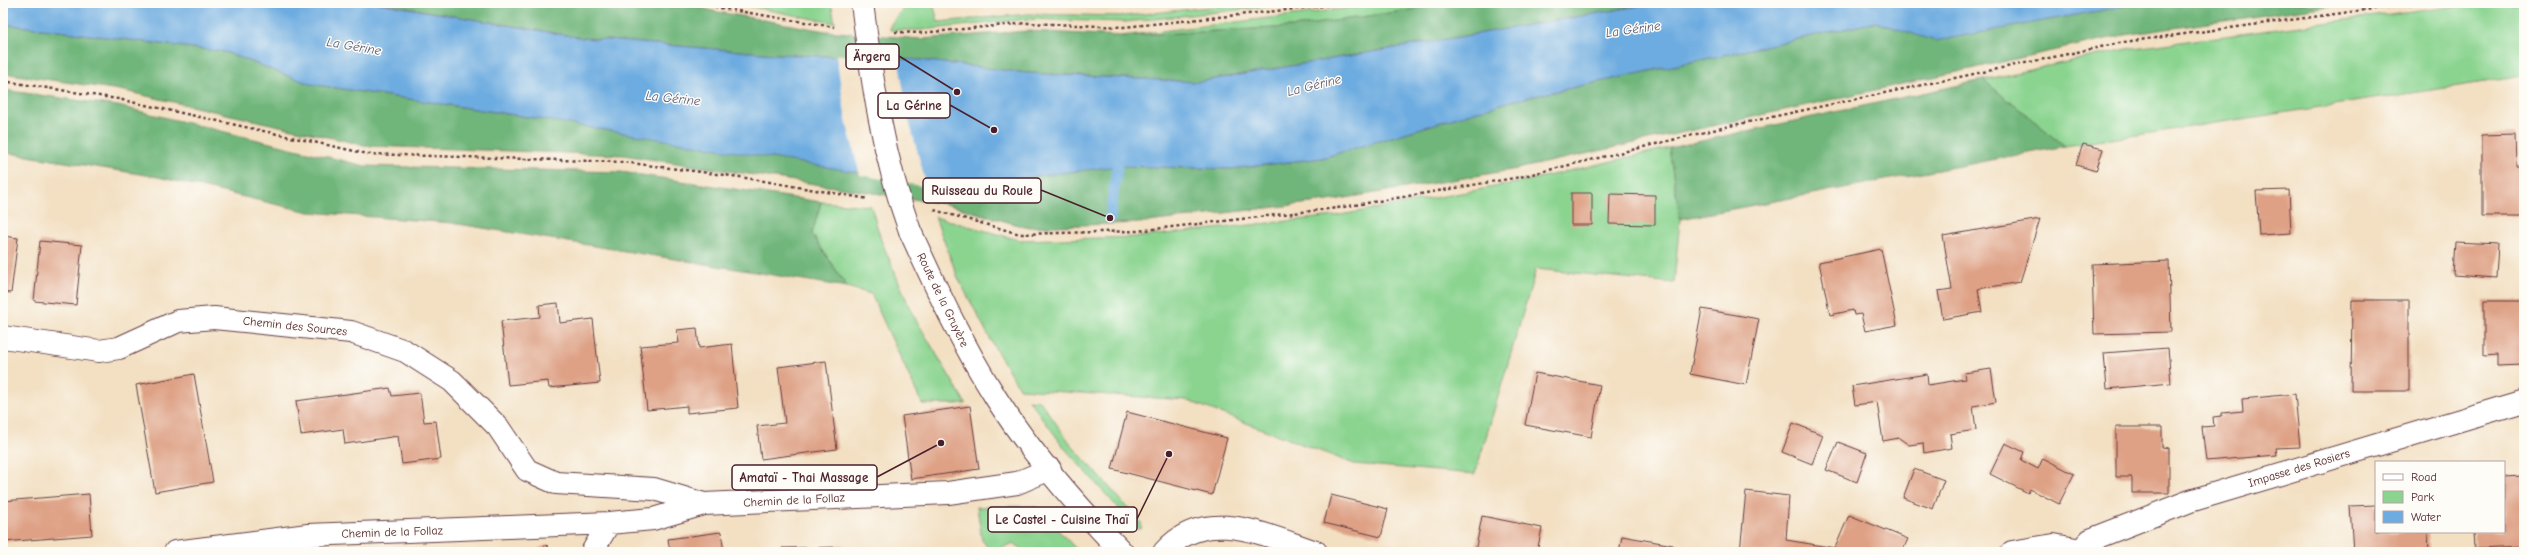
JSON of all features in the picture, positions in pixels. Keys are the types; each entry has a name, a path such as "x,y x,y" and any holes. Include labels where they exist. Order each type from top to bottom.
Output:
{"street":[{"name":"Route de la Gruyère","path":"862,3 872,81 883,145 910,231 944,306 972,358 1001,405 1031,448 1122,552"},
{"name":"Chemin des Sources","path":"3,337 99,351 119,348 178,321 214,318 351,332 405,351 452,381 498,427 527,470 556,483 654,489 704,504"},
{"name":"Impasse des Rosiers","path":"2087,551 2090,540 2190,501 2524,401"},
{"name":"Chemin de la Follaz","path":"176,552 308,535 609,524 653,519 704,504 948,493 1017,483 1050,469"},
{"path":"592,552 609,524"},
{"path":"1164,552 1191,530 1211,526 1245,529 1316,552"},
{"path":"2012,552 2054,545 2087,551"}],"path":[{"path":"703,3 720,8 840,27"},
{"path":"892,32 921,33 1027,23 1124,27 1352,3"},
{"path":"926,209 1020,234 1137,230 1337,208 1520,177 1734,124 2124,42 2418,3"},
{"path":"3,81 118,99 368,154 623,162 740,177 871,200"}],"green space":[{"path":"378,3 588,3 596,6 681,7 683,3 713,11 825,31 921,39 1028,31 1121,36 1293,27 1417,9 1438,3 1656,3 1198,82 1027,73 920,60 775,54 583,38"},
{"path":"588,3 683,3 681,7 596,6"},
{"path":"732,3 831,3 835,23"},
{"path":"907,3 933,3 938,22 1028,14 1124,16 1249,3 1301,3 1125,22 1027,19 921,30 890,30 891,24"},
{"path":"1392,3 1438,3 1417,9 1293,27 1121,36"},
{"path":"2141,3 2350,3 2124,35 1517,169 1328,201 1139,223 1025,227 946,204 623,155 368,146 120,90 3,73 3,24 225,52 310,84 534,118 1119,166 1231,169 1322,158 1511,101 1876,22 1935,40"},
{"path":"2473,3 2524,3 2524,76 2065,146 1983,80 2127,49"},
{"path":"1983,80 2065,146 1680,219 1669,148"},
{"path":"3,90 118,106 365,166 621,172 821,202 812,234 847,287 452,223 309,212 158,177 3,152"},
{"path":"1669,148 1680,219 1674,283 1536,269 1475,474 1354,464 1186,400 1020,389 995,348 958,278 935,217 1019,240 1138,237 1335,216 1521,182"},
{"path":"821,202 871,206 881,240 912,313 966,404 922,404 871,294 847,287 812,234"},
{"path":"1029,400 1040,401 1073,447 1141,522 1141,529 1137,529 1067,451"},
{"path":"1035,506 1079,552 1025,552 1014,543 991,552 982,540 977,507"}],"water":[{"path":"3,3 378,3 583,38 775,54 920,60 1027,73 1198,82 1656,3 2141,3 1935,41 1876,22 1511,101 1322,158 1231,169 1119,166 944,187 534,118 310,84 225,52 3,24"}],"pier":[{"path":"836,55 898,57 908,117 927,187 860,175 846,120"}],"building":[{"path":"2515,134 2516,166 2524,166 2524,216 2482,216 2482,135"},
{"path":"2083,144 2103,149 2096,171 2076,165"},
{"path":"2289,190 2291,233 2259,235 2256,191"},
{"path":"1571,193 1592,193 1592,225 1571,225"},
{"path":"1610,194 1655,195 1655,225 1609,224"},
{"path":"2040,219 2020,282 1978,289 1982,312 1943,319 1938,291 1952,289 1943,236"},
{"path":"3,236 18,238 11,293 3,292"},
{"path":"40,241 82,245 76,305 34,301"},
{"path":"2455,242 2498,244 2496,278 2453,275"},
{"path":"1881,249 1897,325 1865,331 1861,314 1854,315 1853,310 1830,315 1819,262"},
{"path":"2169,261 2171,332 2094,334 2092,264"},
{"path":"2352,300 2409,300 2409,391 2351,391"},
{"path":"2484,301 2524,301 2524,365 2497,366 2497,355 2484,356"},
{"path":"558,303 560,323 593,319 600,383 549,388 548,381 508,385 501,321 540,317 539,305"},
{"path":"1702,309 1759,319 1746,385 1690,374"},
{"path":"697,328 699,348 732,344 738,408 687,413 687,406 647,410 640,346 679,343 677,330"},
{"path":"2168,348 2171,383 2107,389 2104,353"},
{"path":"826,361 837,449 761,459 757,426 785,423 778,367"},
{"path":"1991,369 1996,402 1973,406 1976,430 1950,434 1952,448 1924,453 1923,443 1909,445 1899,438 1883,441 1877,402 1855,405 1852,386 1927,374 1928,385 1965,379 1964,373"},
{"path":"1535,373 1600,385 1591,437 1525,425"},
{"path":"194,374 213,482 155,492 136,385"},
{"path":"390,388 392,396 420,393 424,422 436,421 441,459 402,464 398,436 345,444 343,429 301,435 296,401"},
{"path":"2295,394 2300,447 2276,448 2277,455 2206,461 2202,427 2214,426 2213,417 2222,416 2222,413 2243,411 2242,399"},
{"path":"970,406 979,469 911,479 902,416"},
{"path":"1127,412 1227,438 1212,495 1112,469"},
{"path":"1793,423 1823,435 1812,464 1782,452"},
{"path":"2116,427 2162,427 2162,447 2169,448 2169,493 2132,493 2132,477 2116,477"},
{"path":"1838,442 1867,453 1857,482 1826,470"},
{"path":"2005,443 2024,452 2021,460 2038,469 2043,458 2074,474 2059,504 2030,489 2028,493 1990,474"},
{"path":"1914,469 1944,480 1933,509 1903,498"},
{"path":"2524,476 2524,547 2475,549 2474,533 2505,533 2505,477"},
{"path":"1746,491 1789,496 1786,540 1835,548 1849,515 1908,539 1902,552 1740,552"},
{"path":"89,494 92,535 3,542 3,501"},
{"path":"1331,495 1388,509 1381,537 1324,523"},
{"path":"2375,505 2375,533 2428,533 2429,552 2353,552 2350,506"},
{"path":"1482,516 1542,528 1537,552 1475,552"},
{"path":"721,532 724,552 670,552 668,539"},
{"path":"1622,536 1673,545 1672,552 1619,552"},
{"path":"547,545 550,552 531,552"},
{"path":"849,547 849,552 782,552 782,548"}],"waterway":[{"path":"1110,218 1119,153"}],"place":[{"name":"Ärgera","path":"957,92"},
{"name":"La Gérine","path":"994,130"},
{"name":"Ruisseau du Roule","path":"1110,218"},
{"name":"Amataï - Thai Massage","path":"941,443"},
{"name":"Le Castel - Cuisine Thaï","path":"1169,454"}]}
